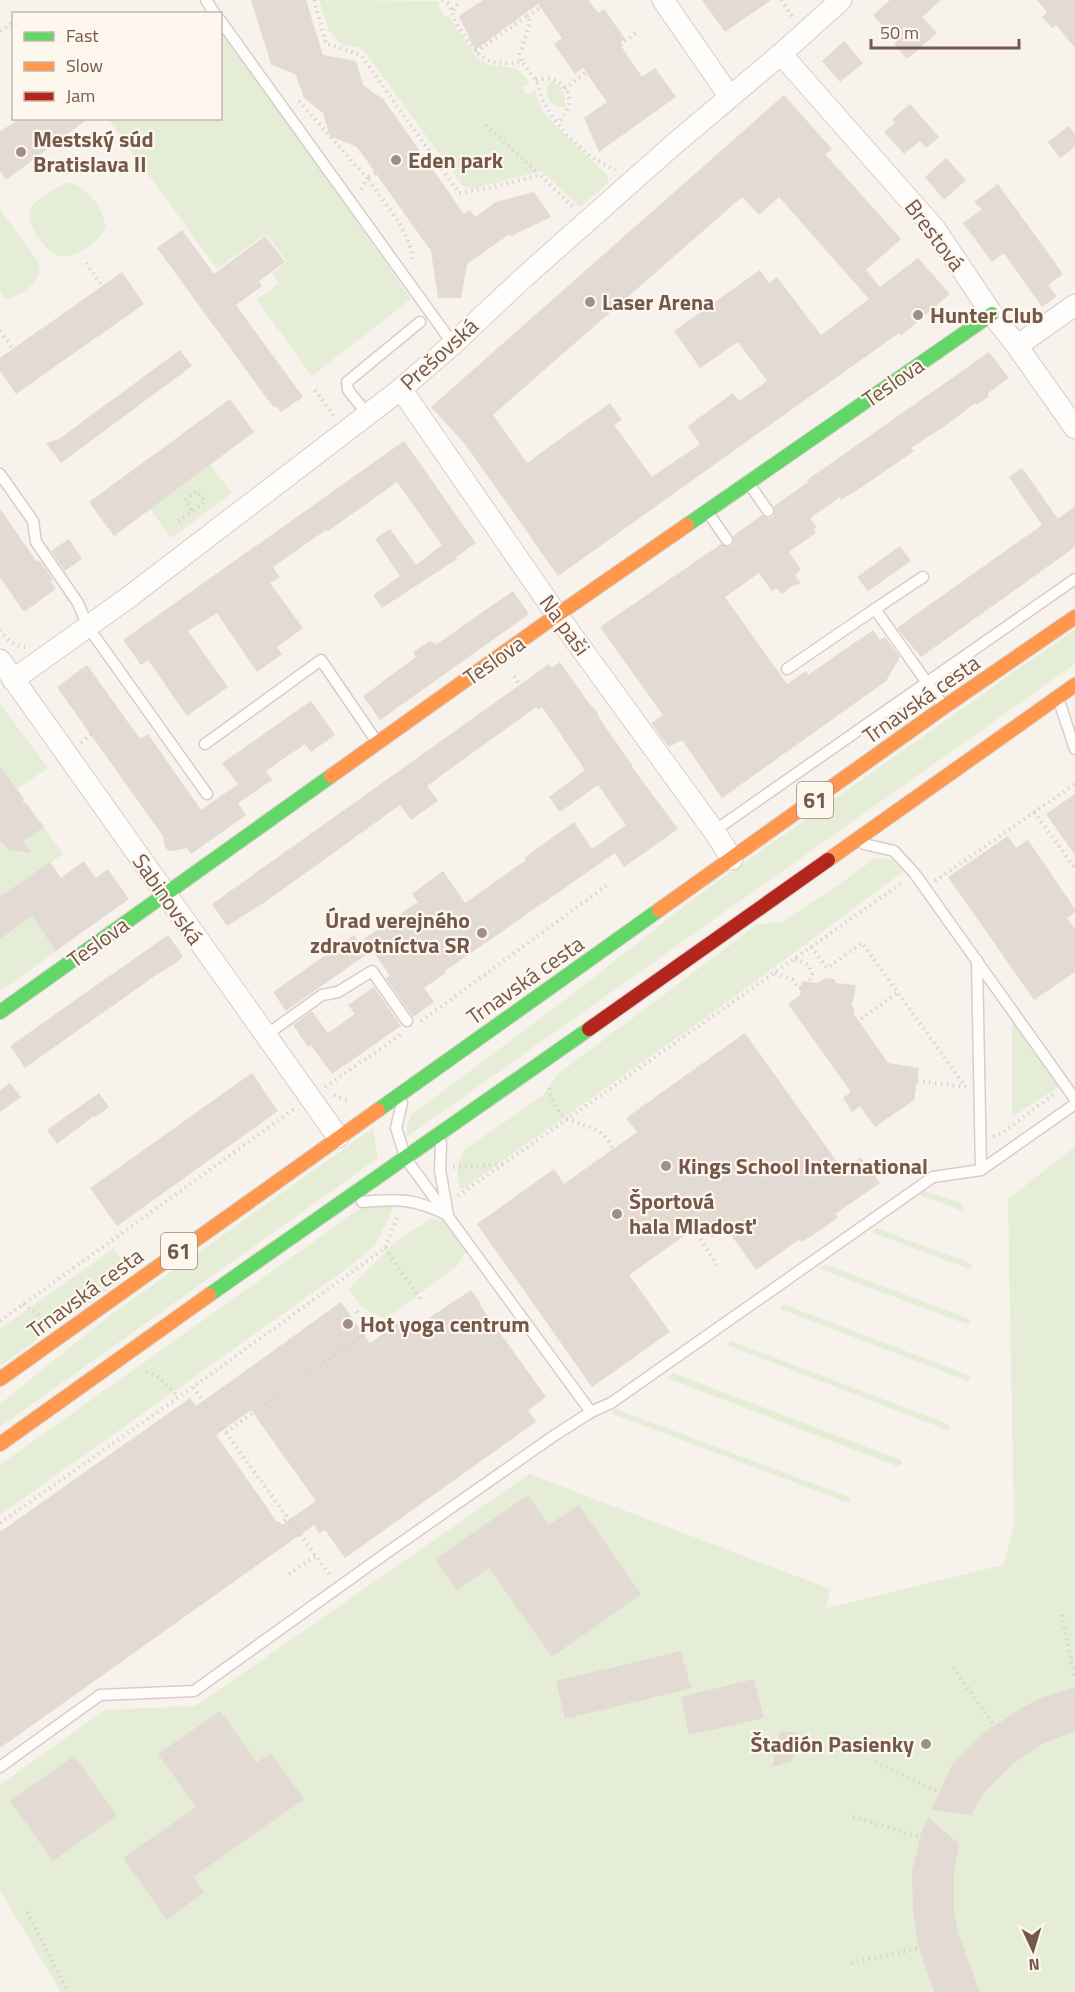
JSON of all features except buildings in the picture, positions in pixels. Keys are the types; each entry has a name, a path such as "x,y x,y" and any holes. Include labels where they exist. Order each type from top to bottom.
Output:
{"main road":[{"name":"Teslova","path":"0,1012 557,615 992,314"},
{"name":"Trnavská cesta","path":"0,1379 944,707 1075,617"},
{"name":"61","path":"0,1444 1075,685"}],"street":[{"path":"663,0 730,97"},
{"name":"Prešovská","path":"13,680 129,597 401,389 522,279 841,0"},
{"name":"Brestová","path":"781,54 934,229 992,314 1075,428"},
{"path":"1017,346 1075,305"},
{"name":"Na paši","path":"401,389 557,615 732,859"},
{"name":"Sabinovská","path":"0,660 266,1035 318,1093 338,1137"}],"lane":[{"path":"222,23 453,344"},
{"path":"368,415 348,390 347,382 420,322"},
{"path":"0,474 33,520 36,542 78,603 88,627 207,795"},
{"path":"748,482 768,511"},
{"path":"707,511 727,540"},
{"path":"786,669 923,577"},
{"path":"714,831 1075,579"},
{"path":"875,609 944,707"},
{"path":"205,744 321,660 377,743"},
{"path":"1058,697 1075,749"},
{"path":"855,842 894,851 915,874 1075,1099"},
{"path":"977,959 981,1170"},
{"path":"266,1035 322,994 338,992 372,971 409,1024"},
{"path":"405,1090 396,1128 406,1159 591,1412"},
{"path":"0,1767 100,1695 194,1691 555,1435 591,1412 611,1403 933,1176 981,1170 1075,1104"},
{"path":"443,1132 440,1170 448,1215"},
{"path":"341,1205 403,1199 448,1215"}],"path":[{"path":"314,0 326,44 361,55 459,193 540,175"},
{"path":"442,0 448,3 453,10 454,20 476,52 489,62 522,62"},
{"path":"453,10 460,0"},
{"path":"781,0 796,22"},
{"path":"476,52 541,7"},
{"path":"527,16 530,22 520,54 522,62 536,80 542,99 558,123 591,158"},
{"path":"620,45 637,32"},
{"path":"565,89 586,72"},
{"path":"536,80 552,78 565,89 569,101 566,112 558,123"},
{"path":"486,125 579,214"},
{"path":"415,144 421,140"},
{"path":"375,172 367,178 406,233 412,251 414,268"},
{"path":"86,263 102,286"},
{"path":"0,331 13,349"},
{"path":"315,390 337,421"},
{"path":"178,521 205,502 197,491 184,500 192,511"},
{"path":"0,630 6,638 19,646"},
{"path":"78,745 91,734"},
{"path":"934,882 1075,784"},
{"path":"1034,812 1075,868"},
{"path":"457,1197 915,874"},
{"path":"421,1021 609,884"},
{"path":"812,947 827,968 862,943 966,1086 980,1099"},
{"path":"794,959 808,965 812,974 809,982"},
{"path":"774,973 793,980 801,988"},
{"path":"861,1019 898,992"},
{"path":"318,1093 409,1024"},
{"path":"917,1081 966,1086"},
{"path":"981,1139 1001,1134 1065,1085"},
{"path":"318,1093 350,1101 358,1098"},
{"path":"0,1321 287,1114"},
{"path":"567,1119 603,1134 613,1149"},
{"path":"452,1168 504,1164"},
{"path":"0,1523 193,1388 385,1248 401,1209"},
{"path":"698,1234 717,1265"},
{"path":"385,1248 421,1300"},
{"path":"226,1432 369,1330 354,1308"},
{"path":"193,1388 210,1411"},
{"path":"215,1418 329,1574"},
{"path":"279,1524 289,1517"},
{"path":"289,1574 316,1556"},
{"path":"1062,1615 1075,1680"},
{"path":"953,1668 994,1725"},
{"path":"875,1762 938,1792"},
{"path":"853,1817 920,1837"},
{"path":"27,1912 68,1992"},
{"path":"851,1963 919,1948"}],"green space":[{"path":"319,0 438,1 446,17 448,16 479,58 491,65 515,69 524,76 530,83 522,87 526,95 535,91 541,109 608,176 608,183 580,207 541,171 475,188 463,186 367,55 358,47 342,45 329,31"},
{"path":"222,29 411,299 312,376 257,300 279,283 272,274 287,262 266,234 217,269 109,120 222,120"},
{"path":"552,81 563,92 565,107 555,106 547,96 547,87"},
{"path":"65,183 80,187 92,198 101,212 106,227 98,238 80,252 60,256 48,249 37,236 30,221 30,214 31,208 37,201"},
{"path":"0,209 39,263 40,273 26,290 5,299 0,292"},
{"path":"210,465 232,493 171,538 150,509"},
{"path":"1075,629 1075,664 405,1138 410,1116 569,997 697,896"},
{"path":"0,704 48,768 17,789 0,766"},
{"path":"44,827 63,854 13,888 57,951 0,991 0,842 12,850 22,849 26,847 23,842"},
{"path":"874,859 891,859 903,872 726,1003 461,1190 458,1170 464,1150 542,1096 559,1073 758,924 782,922"},
{"path":"1012,1022 1060,1086 1012,1117"},
{"path":"373,1128 378,1158 0,1427 0,1404 105,1319"},
{"path":"1075,1147 1075,1992 61,1992 0,1891 0,1785 105,1710 196,1706 529,1474 830,1589 826,1608 1003,1565 1014,1526 1008,1199"},
{"path":"925,1191 961,1203 965,1212 920,1195"},
{"path":"396,1203 375,1245 349,1267 0,1515 0,1465 362,1207"},
{"path":"431,1219 445,1220 460,1238 466,1252 457,1266 385,1319 363,1308 349,1289 395,1242"},
{"path":"876,1228 970,1263 972,1268 969,1269 871,1232"},
{"path":"114,1248 126,1267 116,1284 0,1366 0,1329"},
{"path":"825,1264 969,1319 971,1323 966,1324 820,1269"},
{"path":"783,1304 971,1376 968,1381 780,1309"},
{"path":"731,1341 948,1424 950,1428 947,1430 727,1345"},
{"path":"673,1373 901,1460 902,1464 896,1466 667,1378"},
{"path":"616,1409 849,1497 851,1500 846,1502 613,1414 612,1411"}],"traffic: fast":[{"path":"687,525 992,314"},
{"path":"0,1012 331,776"},
{"path":"378,1110 659,910"},
{"path":"209,1295 589,1029"}],"traffic: slow":[{"path":"331,776 687,525"},
{"path":"659,910 944,707 1075,617"},
{"path":"828,860 1075,685"},
{"path":"0,1379 378,1110"},
{"path":"0,1444 209,1295"}],"traffic: jam":[{"path":"589,1029 828,860"}],"place":[{"name":"Mestský súd Bratislava II","path":"21,152"},
{"name":"Eden park","path":"396,160"},
{"name":"Laser Arena","path":"590,302"},
{"name":"Hunter Club","path":"918,315"},
{"name":"Úrad verejného zdravotníctva SR","path":"482,933"},
{"name":"Kings School International","path":"666,1166"},
{"name":"Športová hala Mladosť","path":"617,1214"},
{"name":"Hot yoga centrum","path":"348,1324"},
{"name":"Štadión Pasienky","path":"926,1744"}]}
